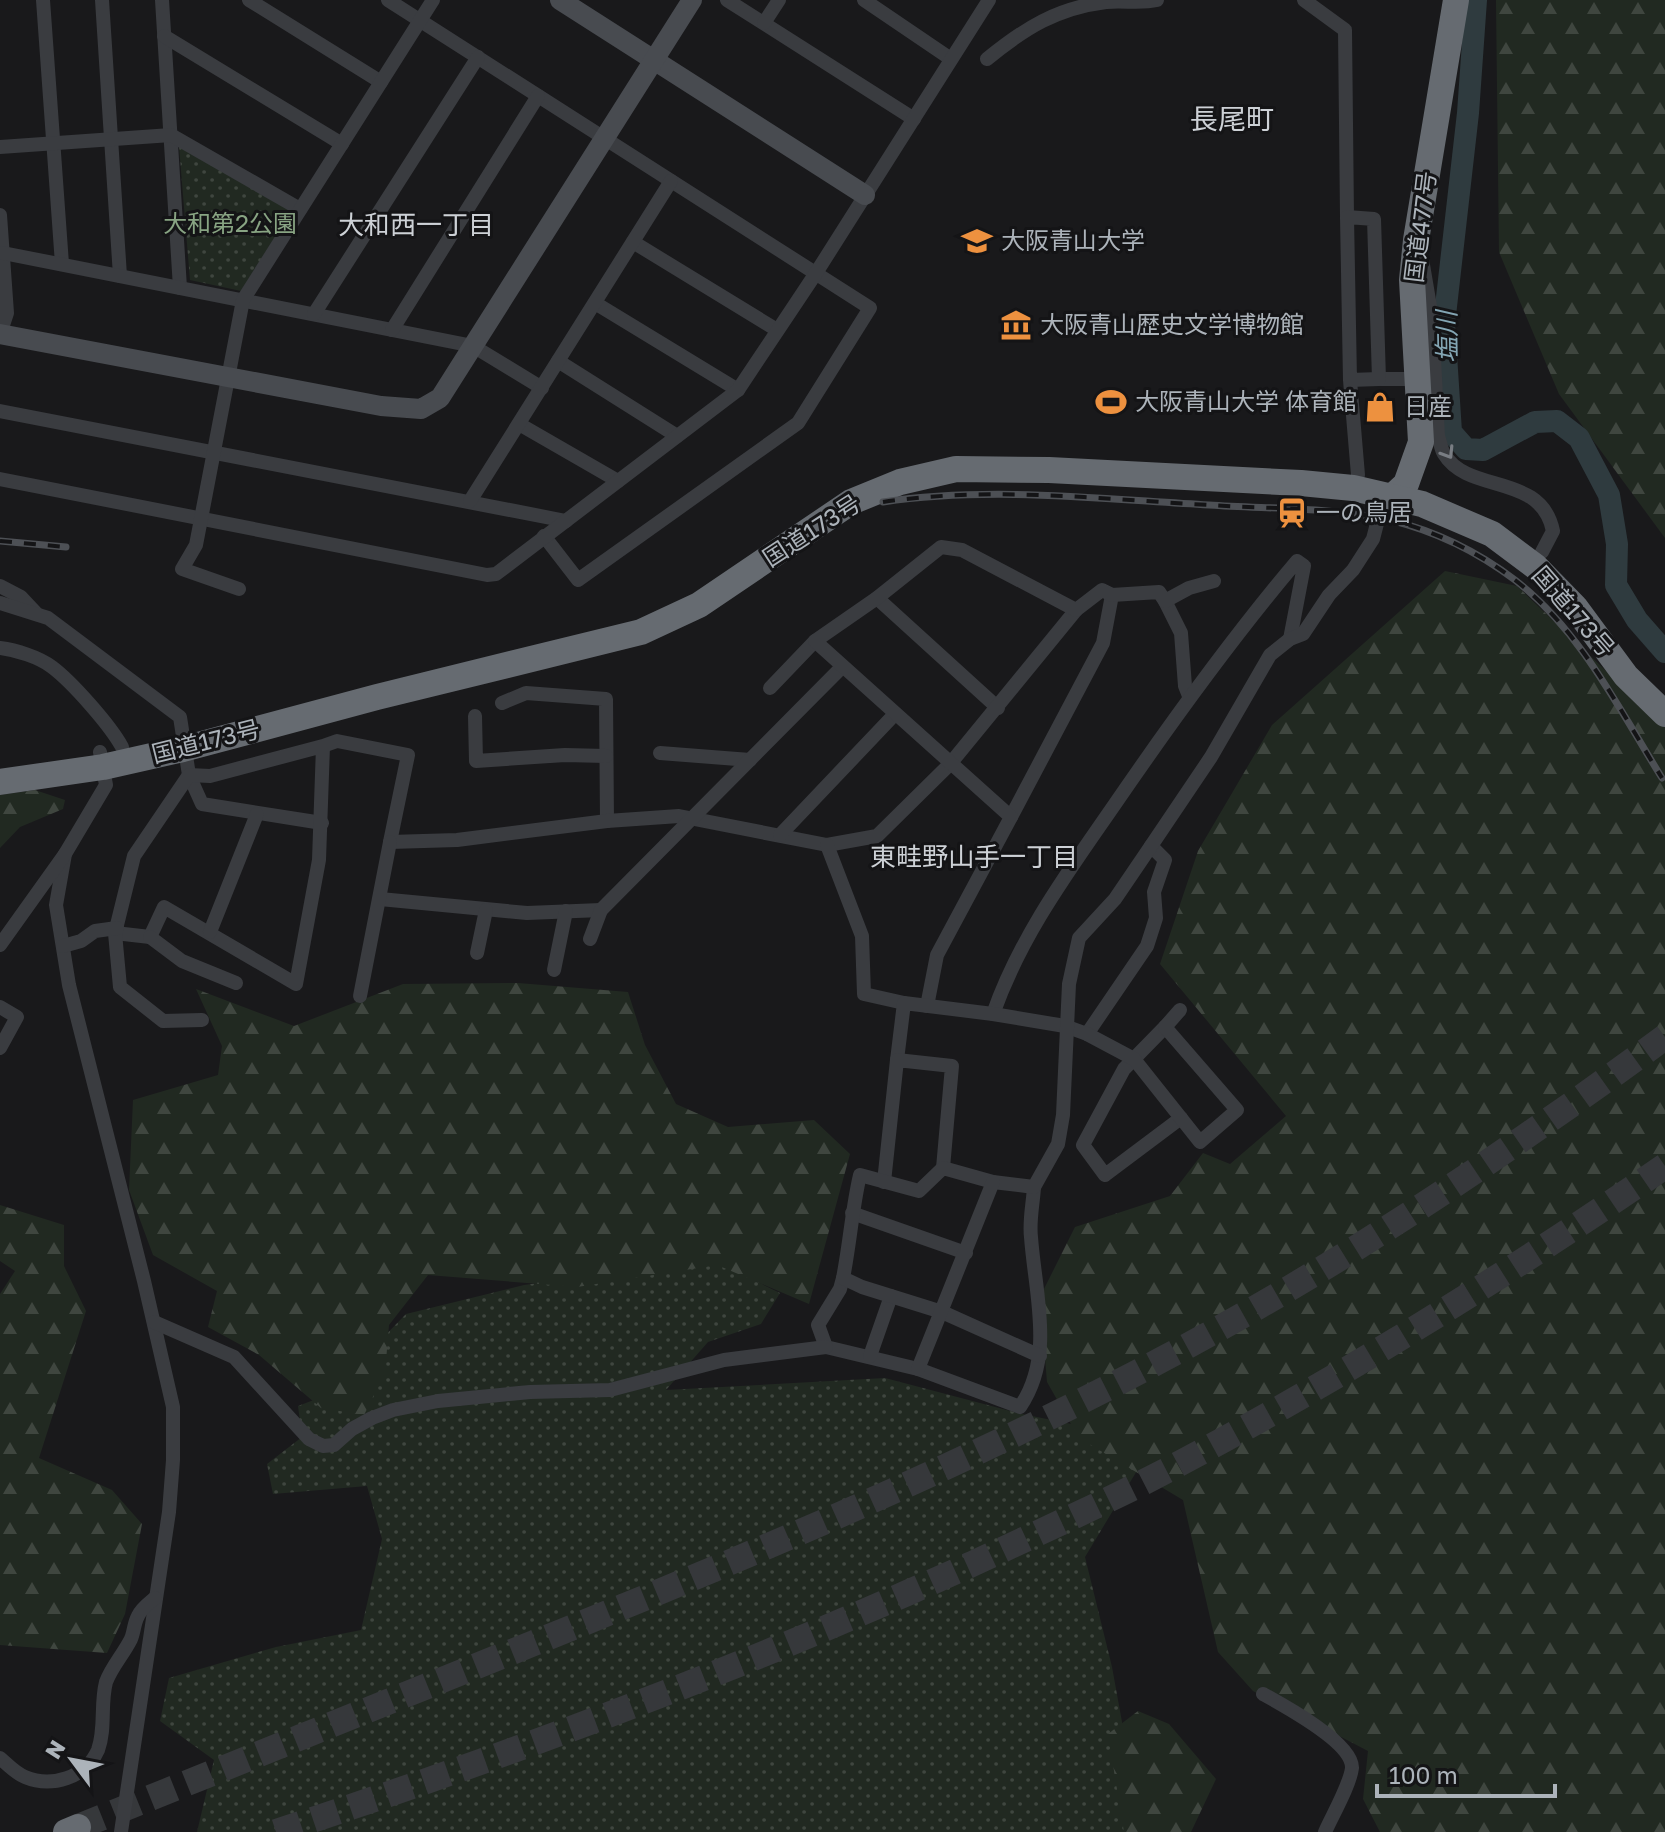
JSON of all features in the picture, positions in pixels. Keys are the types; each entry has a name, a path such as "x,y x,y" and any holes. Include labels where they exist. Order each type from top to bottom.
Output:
{"highway":[{"name":"国道477号","path":"1399,490 1421,442 1412,280 1456,0"},
{"name":"国道173号","path":"183,742 394,679 650,614 717,576 832,499 873,478 938,458 989,454 1069,456 1358,475 1399,490 1422,504 1492,534 1536,567 1575,607 1626,676 1665,714"},
{"name":"国道173号","path":"0,767 108,755 183,742 641,632 699,605 851,502 900,482 956,469 1049,470 1435,491 1496,519 1542,552 1605,619 1630,654 1665,692"},
{"name":"国道173号","path":"0,782 108,755"}],"street":[{"path":"43,0 62,264"},
{"path":"102,0 120,276"},
{"path":"162,0 180,288"},
{"path":"249,0 381,82"},
{"path":"388,0 870,308 798,423 578,580 544,536"},
{"path":"239,589 182,569 196,545 243,300 433,0"},
{"path":"560,0 865,195"},
{"path":"0,215 7,313 0,334 226,379 381,406 421,409 440,398 692,0"},
{"path":"727,0 914,119"},
{"path":"764,23 779,0"},
{"path":"864,0 951,59"},
{"path":"0,479 487,575 496,574 738,390 989,0"},
{"path":"987,59 1039,21 1053,16 1107,2 1157,0"},
{"path":"1304,0 1345,30 1350,380 1358,475"},
{"path":"164,36 342,144"},
{"path":"314,314 478,57"},
{"path":"392,330 538,96"},
{"path":"0,147 171,135 300,209"},
{"path":"470,501 671,181"},
{"path":"1347,217 1374,219 1379,379"},
{"path":"1416,240 1424,262 1432,318 1438,436 1444,454 1456,466 1474,476 1527,493 1543,508 1552,522 1553,531 1542,552"},
{"path":"633,242 777,330"},
{"path":"3,253 473,346 542,388"},
{"path":"595,303 738,390"},
{"path":"558,361 677,436"},
{"path":"1350,380 1419,379"},
{"path":"0,411 566,521"},
{"path":"519,424 618,481"},
{"path":"154,1322 234,1357 309,1439 323,1446 334,1445 352,1429 393,1410 438,1401 610,1390 724,1360 826,1347 918,1369 1020,1407 1032,1389 1040,1356 1030,1234 1034,1187 1058,1144 1061,1130 1065,1026 1069,984 1079,938 1115,899 1151,846 1211,757 1270,655 1290,639 1303,634 1329,595 1353,570 1373,539 1381,508 1399,490"},
{"path":"770,688 815,641 877,598 941,547 962,550 1076,610"},
{"path":"993,1014 1027,934 1189,696 1297,561 1304,566 1290,639"},
{"path":"1165,601 1189,588 1214,581"},
{"path":"0,586 21,597 36,613 78,640 180,717 189,775 202,804 322,823"},
{"path":"390,842 457,840 607,821 679,816 827,845 877,836 950,764 1076,610 1102,590 1112,595 1159,592 1181,633 1185,686 1189,696"},
{"path":"927,1006 937,955 1103,643 1112,595"},
{"path":"877,598 998,708"},
{"path":"0,603 36,613"},
{"path":"815,641 1011,817"},
{"path":"0,648 13,650 51,666 113,731 106,785 65,854 0,945"},
{"path":"590,939 601,910 842,667"},
{"path":"502,703 526,693 606,699 607,821"},
{"path":"780,835 894,715"},
{"path":"475,716 476,761 565,755 606,756"},
{"path":"189,775 210,776 267,763 337,741 408,755 360,996"},
{"path":"150,937 164,907 296,984 319,860 323,746"},
{"path":"660,753 750,760"},
{"path":"189,775 134,856 116,930 120,987 163,1021 202,1020"},
{"path":"210,932 257,814"},
{"path":"827,845 862,936 864,994 904,1003 1065,1026 1087,1034 1134,1059 1200,1142 1237,1110 1165,1027"},
{"path":"1087,1034 1147,946 1156,918 1154,892 1165,860 1151,846"},
{"path":"65,854 56,905 69,985 173,1407 169,1512 121,1832"},
{"path":"380,899 527,913 601,910"},
{"path":"477,953 486,910"},
{"path":"554,970 566,911"},
{"path":"63,946 81,941 95,931 116,930 150,937 182,961 236,983"},
{"path":"884,1182 904,1003"},
{"path":"0,1007 17,1017 0,1048"},
{"path":"1180,1010 1124,1069 1083,1145 1105,1175 1181,1118"},
{"path":"826,1347 818,1325 840,1289 851,1241 852,1213 860,1175 919,1191 943,1168 952,1066 897,1060"},
{"path":"943,1168 993,1182 1034,1187"},
{"path":"918,1369 993,1182"},
{"path":"852,1213 966,1253"},
{"path":"843,1278 942,1312 1040,1356"},
{"path":"870,1356 891,1296"},
{"path":"0,1758 21,1775 37,1781 73,1776 86,1767 97,1751 102,1732 101,1701 110,1672 132,1637 138,1615 155,1598"},
{"path":"1263,1694 1316,1724 1351,1759 1352,1770 1325,1832"}],"green space":[{"path":"1496,0 1665,0 1665,538 1559,394 1499,252"},
{"name":"大和第2公園","path":"179,146 288,208 289,215 241,291 190,280"},
{"path":"1445,571 1517,586 1665,727 1665,1832 1380,1832 1363,1799 1368,1751 1253,1691 1218,1652 1183,1500 1079,1438 1047,1382 1040,1297 1075,1227 1170,1196 1203,1153 1230,1164 1286,1116 1160,964 1198,851 1272,725"},
{"path":"35,790 65,800 63,809 20,827 0,848 0,795"},
{"path":"518,983 628,992 645,1045 676,1104 728,1127 814,1120 850,1154 809,1304 717,1265 577,1287 428,1275 389,1325 385,1373 364,1415 321,1408 259,1355 208,1327 217,1291 153,1255 129,1190 133,1100 218,1075 222,1046 196,989 294,1026 403,984"},
{"path":"0,1205 64,1225 64,1266 86,1311 39,1458 112,1490 142,1524 125,1614 107,1653 0,1645 0,1294 15,1271 0,1261"},
{"path":"713,1260 780,1293 761,1324 708,1342 666,1390 885,1378 1022,1414 1121,1434 1138,1469 1085,1557 1112,1667 1142,1832 197,1832 214,1760 160,1721 169,1678 276,1647 361,1630 382,1539 367,1486 273,1494 267,1464 302,1437 298,1406 327,1395 406,1314 524,1285"},
{"path":"1138,1711 1169,1724 1216,1779 1191,1832 1124,1832 1108,1734"}],"waterway":[{"name":"塩川","path":"1476,0 1468,113 1444,324 1451,432 1466,449 1483,450 1535,422 1557,421 1579,438 1609,495 1617,544 1616,585 1637,620 1665,652"}],"tunnel":[{"path":"78,1827 614,1611 930,1474 1085,1400 1227,1324 1356,1248 1481,1167 1665,1037"},
{"path":"276,1832 453,1772 715,1673 887,1602 1100,1504 1238,1432 1363,1360 1546,1246 1665,1166"}],"railway":[{"path":"883,502 964,495 1087,497 1346,513 1390,520 1423,530 1486,560 1539,600 1597,672 1662,778"},
{"path":"0,541 66,547"}],"place":[{"name":"大阪青山大学","path":"977,241"},
{"name":"大阪青山歴史文学博物館","path":"1016,325"},
{"name":"大阪青山大学 体育館","path":"1111,402"},
{"name":"日産","path":"1380,407"},
{"name":"一の鳥居","path":"1292,513"}],"district":[{"name":"長尾町","path":"1232,119"},
{"name":"大和西一丁目","path":"416,225"},
{"name":"東畦野山手一丁目","path":"974,857"}]}
